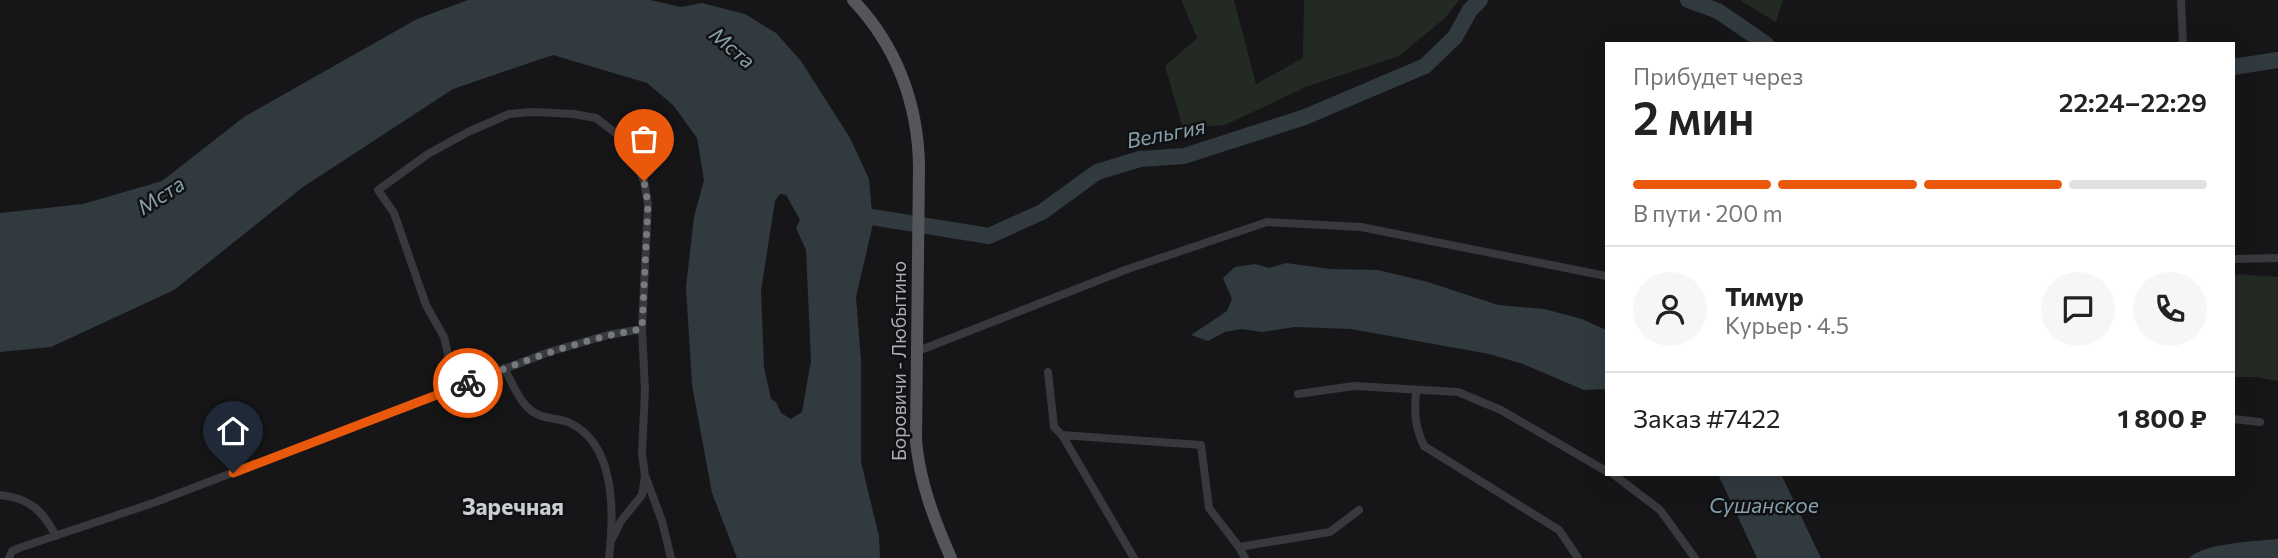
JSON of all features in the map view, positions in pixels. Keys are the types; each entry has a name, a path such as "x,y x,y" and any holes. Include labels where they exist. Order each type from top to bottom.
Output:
{"main road":[{"name":"Боровичи - Любытино","path":"853,0 884,38 901,71 916,127 919,166 918,469 929,506 951,558"}],"street":[{"path":"2181,0 2183,42"},
{"path":"456,388 444,337 426,305 394,213 378,190 428,154 509,114 533,112 596,118 626,141 644,181 648,204 642,329 645,390 642,453 645,476 662,521 671,558"},
{"path":"918,351 1125,270 1267,222 1361,227 1605,276"},
{"path":"2235,258 2278,258"},
{"path":"9,558 12,551 144,507 504,368 584,342 642,329"},
{"path":"504,368 525,405 537,414 569,422 589,435 610,480 609,558"},
{"path":"1048,372 1054,427 1062,435 1134,558"},
{"path":"1298,394 1354,386 1458,392 1501,410 1605,470"},
{"path":"1416,391 1414,415 1424,446 1559,530 1578,558"},
{"path":"2235,419 2260,422"},
{"path":"1062,435 1201,445 1209,508 1245,558"},
{"path":"611,541 621,521 642,495 645,476"},
{"path":"1616,476 1660,510 1695,558"},
{"path":"0,495 33,503 45,514 56,536"},
{"path":"1239,547 1330,532 1359,510"}],"shaded area":[{"path":"1181,0 1234,0 1256,84 1303,58 1304,0 1459,0 1445,18 1399,56 1308,86 1225,125 1183,128 1165,66 1197,38"},
{"path":"1740,0 1783,0 1776,22"},
{"path":"2235,275 2278,277 2278,381 2235,377"}],"water":[{"name":"Мста","path":"468,0 650,0 681,7 702,3 745,14 776,33 801,61 850,138 869,179 873,224 856,297 861,361 861,462 879,536 880,558 737,558 712,493 692,385 686,287 694,217 704,180 697,138 673,105 647,83 553,55 453,89 303,187 174,290 51,347 0,352 0,213 83,204 162,181 244,117 417,19","holes":["780,194 786,195 800,220 796,228 806,250 811,361 802,412 791,419 781,413 776,402 771,399 764,367 761,291 775,201"]},
{"path":"1286,263 1330,269 1378,270 1428,282 1498,305 1544,309 1582,319 1605,330 1605,389 1584,390 1523,364 1489,354 1351,329 1295,327 1262,332 1241,329 1225,332 1208,341 1191,335 1227,311 1232,299 1223,278 1235,267 1255,264 1269,268"},
{"name":"Сушанское","path":"1719,476 1782,476 1821,558 1757,558"},
{"path":"2278,539 2278,558 2189,558 2218,546"}],"waterway":[{"name":"Вельгия","path":"853,214 989,236 1042,212 1097,172 1140,159 1184,156 1305,117 1425,66 1455,37 1470,10 1480,0"},
{"name":"Вельгия","path":"1688,0 1718,11 1763,42"},
{"name":"Вельгия","path":"2235,67 2278,60"}],"way so far":[{"path":"468,383 549,352 608,335 642,329 648,204 644,181"}],"district":[{"name":"Заречная","path":"513,507"}],"route":[{"path":"233,473 468,383"}]}
